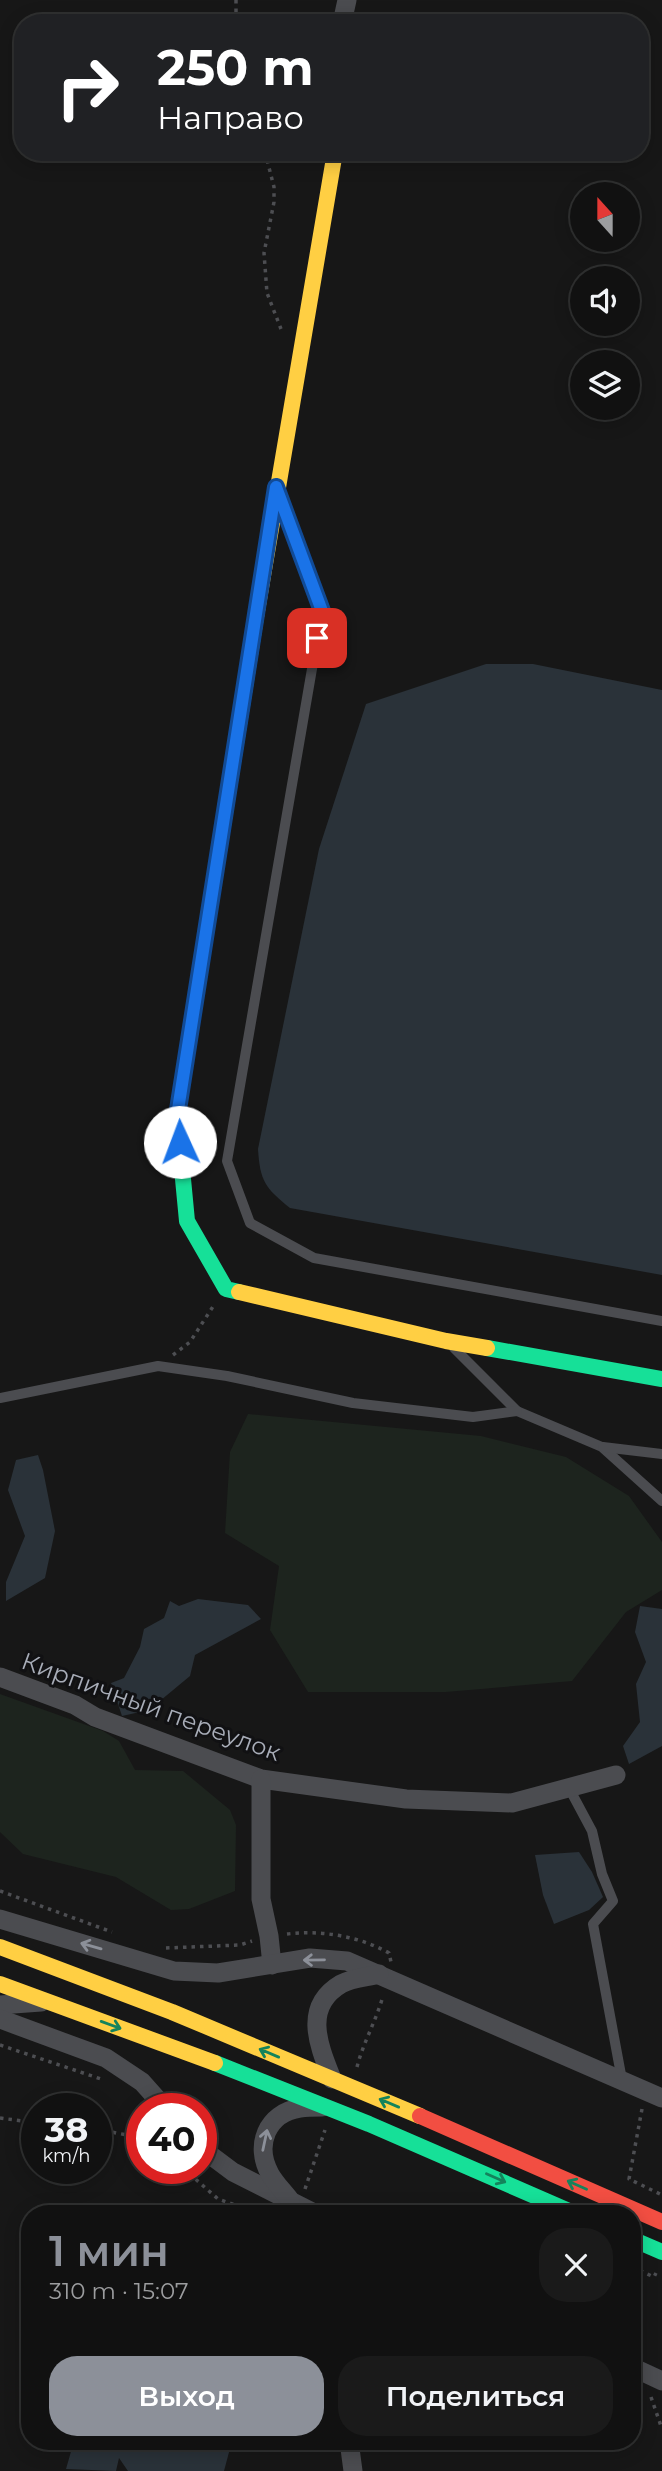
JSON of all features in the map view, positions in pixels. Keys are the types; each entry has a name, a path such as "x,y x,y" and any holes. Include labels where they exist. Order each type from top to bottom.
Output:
{"street":[{"path":"333,161 276,487 177,1116 187,1221 226,1289 446,1340 662,1379"},
{"name":"Кирпичный переулок","path":"0,1677 75,1705 95,1717 261,1779 405,1799 512,1803 616,1775"},
{"path":"261,1779 261,1899 272,1965"},
{"path":"6,1921 174,1971 218,1973 310,1958 347,1961 662,2098"},
{"path":"6,1921 47,1966"},
{"path":"0,1947 172,2012 623,2205"},
{"path":"332,2079 320,2048 316,2026 321,2003 341,1983 379,1974"},
{"path":"0,1984 327,2106 556,2205"},
{"path":"0,2005 47,2002"},
{"path":"0,2018 106,2057 142,2082 152,2093"},
{"path":"301,2205 270,2173 262,2150 266,2129 281,2115 299,2108 327,2106"},
{"path":"217,2160 233,2172 300,2205"},
{"path":"641,2213 662,2222"},
{"path":"641,2243 662,2252"},
{"path":"641,2371 662,2381"},
{"path":"350,2450 353,2471"}],"lane":[{"path":"276,487 322,611 227,1161 250,1223 314,1258 662,1321"},
{"path":"446,1340 517,1411 602,1447 662,1454"},
{"path":"0,1398 158,1366 227,1376 354,1403 472,1417 517,1411"},
{"path":"602,1447 662,1501"},
{"path":"569,1788 592,1831 613,1901 593,1924 622,2080"}],"path":[{"path":"267,161 274,187 274,202 264,253 267,293 282,332"},
{"path":"158,1366 190,1342 226,1289"},
{"path":"0,2045 106,2081"},
{"path":"643,2089 641,2117 629,2179 662,2195"},
{"path":"0,2119 21,2121"},
{"path":"302,2205 326,2127"},
{"path":"201,2184 218,2199 235,2205"}],"shaded area":[{"path":"486,664 533,664 662,690 662,1275 290,1208 269,1189 262,1176 258,1149 319,849 366,704"},
{"path":"248,1414 481,1436 566,1457 629,1496 662,1542 662,1590 626,1612 572,1681 446,1692 308,1692 270,1630 279,1566 225,1533 230,1452"},
{"path":"38,1455 55,1531 45,1578 6,1601 6,1582 25,1536 8,1490 16,1460"},
{"path":"198,1599 248,1605 261,1619 195,1655 190,1676 149,1710 122,1716 111,1683 124,1678 140,1647 144,1629 164,1618 170,1601 179,1606"},
{"path":"640,1606 662,1609 662,1746 629,1764 623,1746 640,1722 636,1684 646,1662 635,1632"},
{"path":"0,1694 103,1731 119,1741 135,1770 183,1771 230,1810 236,1825 235,1891 189,1909 171,1910 116,1877 23,1854 0,1832"},
{"path":"579,1852 603,1897 589,1910 554,1924 543,1895 535,1855"},
{"path":"71,2450 230,2450 224,2471 128,2471 119,2458 116,2471 66,2469"}],"traffic: fast":[{"path":"239,1292 226,1289 187,1221 177,1116 256,617"},
{"path":"487,1348 662,1379"},
{"path":"215,2063 369,2124 555,2205"},
{"path":"641,2243 662,2252"}],"traffic: slow":[{"path":"256,617 333,161"},
{"path":"239,1292 446,1341 487,1348"},
{"path":"0,1947 172,2012 420,2116"},
{"path":"0,1984 215,2063"}],"traffic: jam":[{"path":"420,2116 623,2205"},
{"path":"641,2213 662,2222"}],"route":[{"path":"180,1142 177,1116 276,487 322,611 317,638"}]}
